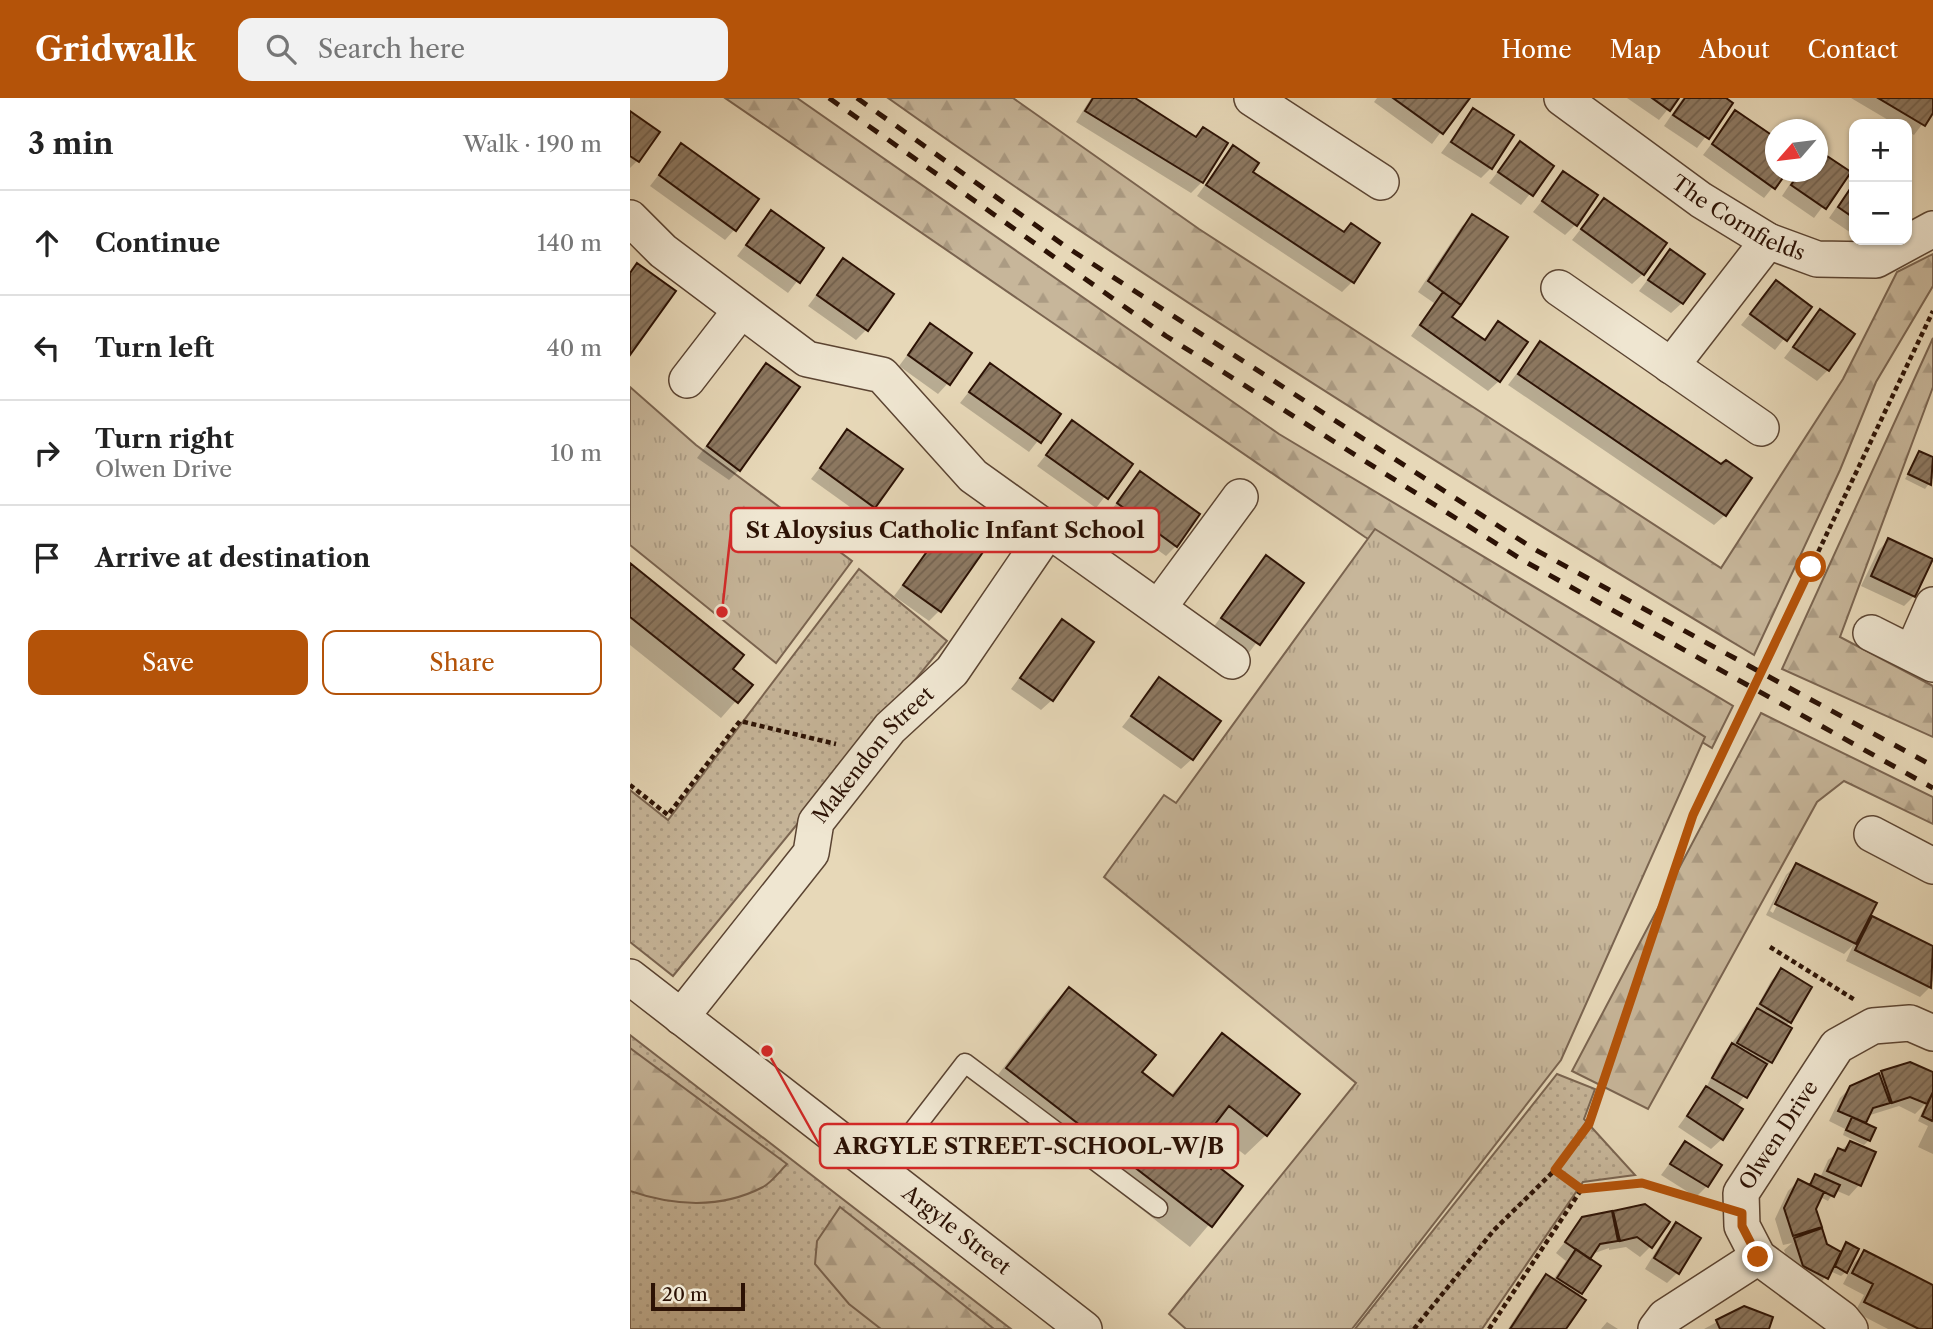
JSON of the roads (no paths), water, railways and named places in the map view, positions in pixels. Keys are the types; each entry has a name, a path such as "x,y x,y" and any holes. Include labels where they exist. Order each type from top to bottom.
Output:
{"street":[{"path":"1252,98 1287,108 1381,182"},
{"name":"The Cornfields","path":"1562,98 1701,200 1768,241 1817,258 1876,260 1933,229"},
{"path":"630,218 663,251 807,359 881,375 973,476 1232,661"},
{"path":"1671,366 1768,241"},
{"path":"1559,288 1761,428"},
{"path":"687,380 741,310"},
{"path":"1159,607 1240,497"},
{"name":"Makendon Street","path":"681,1017 811,853 816,822 890,728 952,671 1049,529"},
{"path":"1871,633 1922,659 1933,606"},
{"path":"1872,834 1933,866"},
{"name":"Argyle Street","path":"630,977 1084,1329"},
{"name":"Olwen Drive","path":"1850,1329 1842,1319 1758,1257 1742,1226 1741,1194 1837,1046 1873,1026 1910,1023 1933,1033"},
{"path":"1656,1329 1665,1317 1758,1257"}],"lane":[{"path":"881,1172 965,1063 1158,1208"}],"railway":[{"path":"829,98 1166,336 1524,561 1933,788"},
{"path":"857,98 1065,246 1534,549 1933,766"}],"place":[{"name":"St Aloysius Catholic Infant School","path":"722,612"},
{"name":"ARGYLE STREET-SCHOOL-W/B","path":"767,1051"}]}
